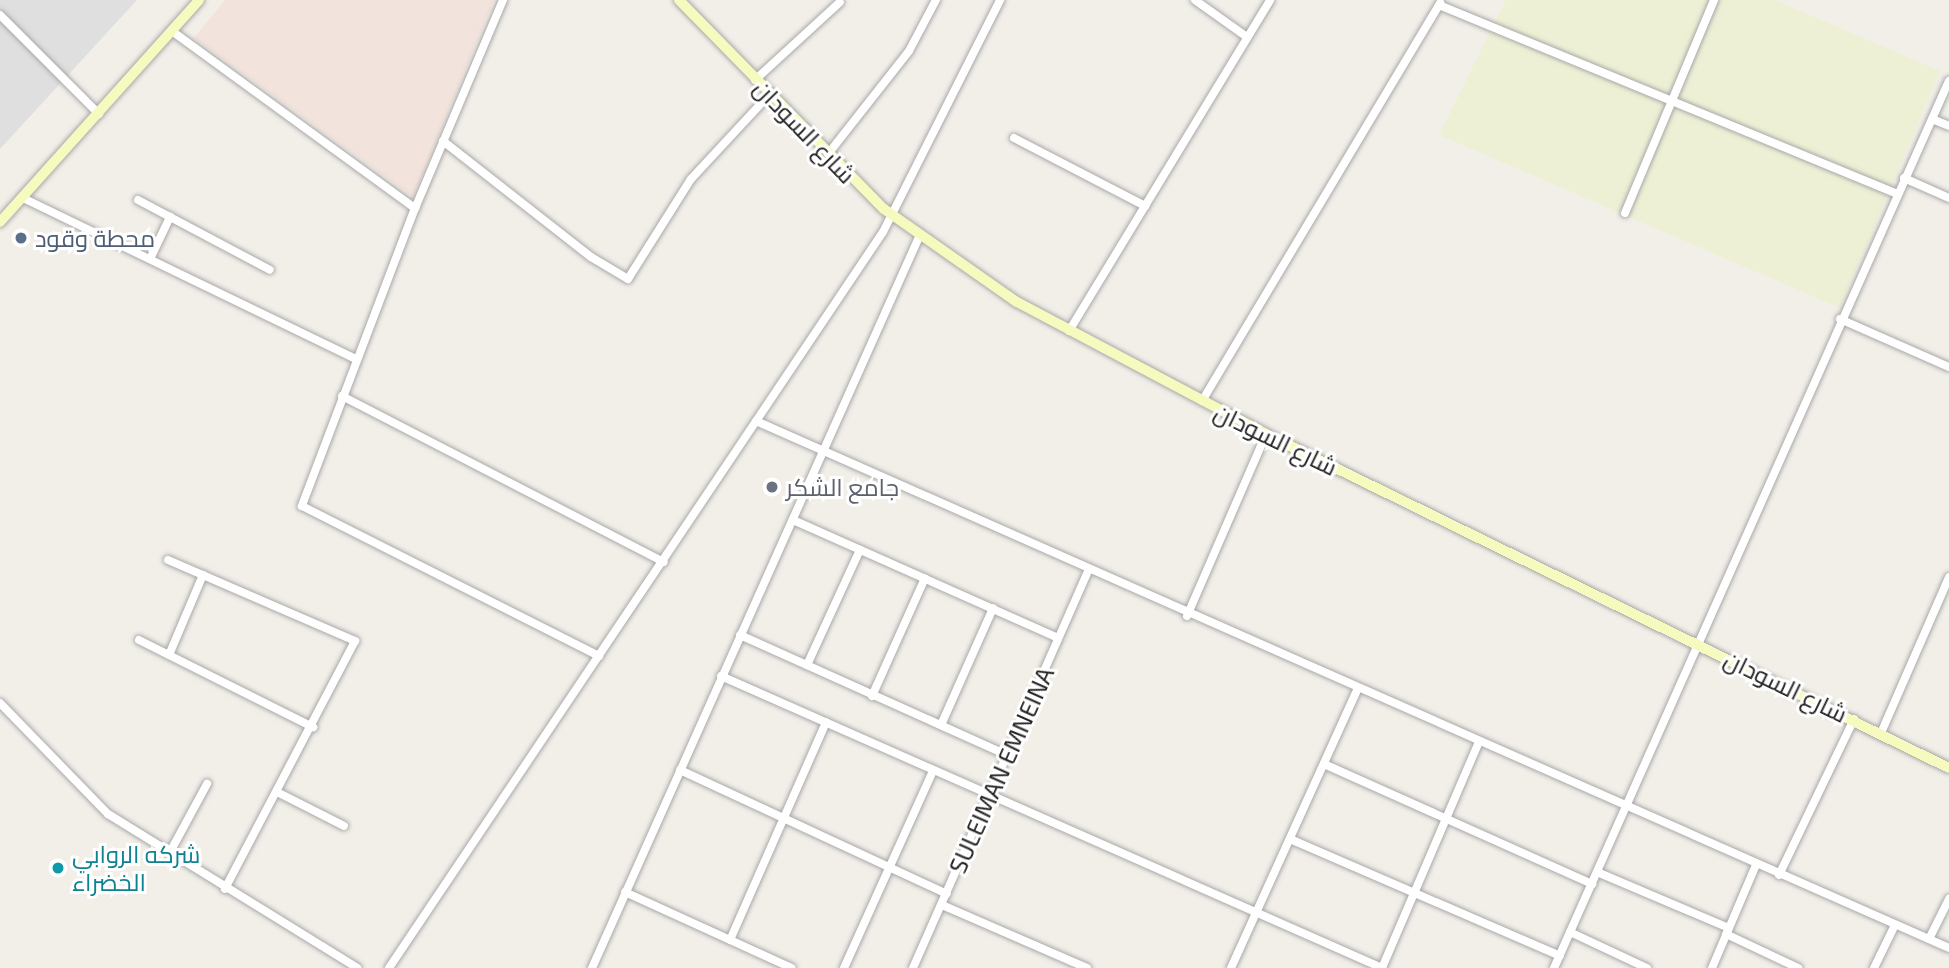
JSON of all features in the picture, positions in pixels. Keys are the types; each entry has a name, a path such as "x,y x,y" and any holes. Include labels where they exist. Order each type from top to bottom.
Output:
{"main road":[{"path":"0,222 199,0"},
{"name":"شارع السودان","path":"679,0 892,216 919,237 1069,331 1266,434 1854,719 1949,768"}],"street":[{"path":"503,0 415,208 302,502 304,510 599,656"},
{"path":"828,154 909,51 936,0"},
{"path":"388,968 664,562 892,216 1000,0"},
{"path":"1195,0 1247,37"},
{"path":"1069,331 1270,0"},
{"path":"1625,213 1674,102 1714,0"},
{"path":"755,80 840,2"},
{"path":"1202,401 1441,2 1896,193"},
{"path":"0,15 99,114"},
{"path":"172,31 415,208"},
{"path":"1555,968 1840,319 1949,81"},
{"path":"443,141 591,257 628,279 691,179 770,94"},
{"path":"1932,119 1949,126"},
{"path":"1014,138 1145,206"},
{"path":"1904,178 1949,198"},
{"path":"23,198 356,359"},
{"path":"138,200 270,270"},
{"path":"149,259 170,217"},
{"path":"592,968 919,237"},
{"path":"1840,319 1949,368"},
{"path":"342,396 664,562"},
{"path":"756,421 821,453 1186,616 1949,948"},
{"path":"1186,616 1266,434"},
{"path":"793,520 1058,638"},
{"path":"807,665 860,550"},
{"path":"168,560 354,639 313,727 225,889"},
{"name":"SULEIMAN EMNEINA","path":"913,968 1088,571"},
{"path":"169,655 203,575"},
{"path":"1881,733 1949,577"},
{"path":"872,696 925,578"},
{"path":"941,725 993,608"},
{"path":"740,635 1007,755"},
{"path":"139,640 313,727"},
{"path":"721,676 1382,968 1478,744"},
{"path":"1231,968 1357,690"},
{"path":"0,703 108,814 225,889 357,968"},
{"path":"1779,875 1854,719"},
{"path":"730,940 826,722"},
{"path":"1324,764 1592,884"},
{"path":"680,770 782,821 947,894"},
{"path":"844,968 933,771"},
{"path":"169,854 207,784"},
{"path":"277,792 344,826"},
{"path":"1290,839 1560,956"},
{"path":"1712,968 1756,865"},
{"path":"1597,872 1728,931 1798,968"},
{"path":"625,892 792,968"},
{"path":"1929,939 1949,899"},
{"path":"942,905 1087,968"},
{"path":"1874,968 1895,925"},
{"path":"1570,932 1647,968"}],"shaded area":[{"path":"0,0 137,0 0,149"},
{"path":"225,0 494,0 413,197 194,38"}],"green space":[{"path":"1506,0 1775,0 1940,71 1840,308 1439,135"}],"place":[{"name":"محطة وقود","path":"21,238"},
{"name":"جامع الشكر","path":"772,487"},
{"name":"شركه الروابي الخضراء","path":"58,868"}]}
